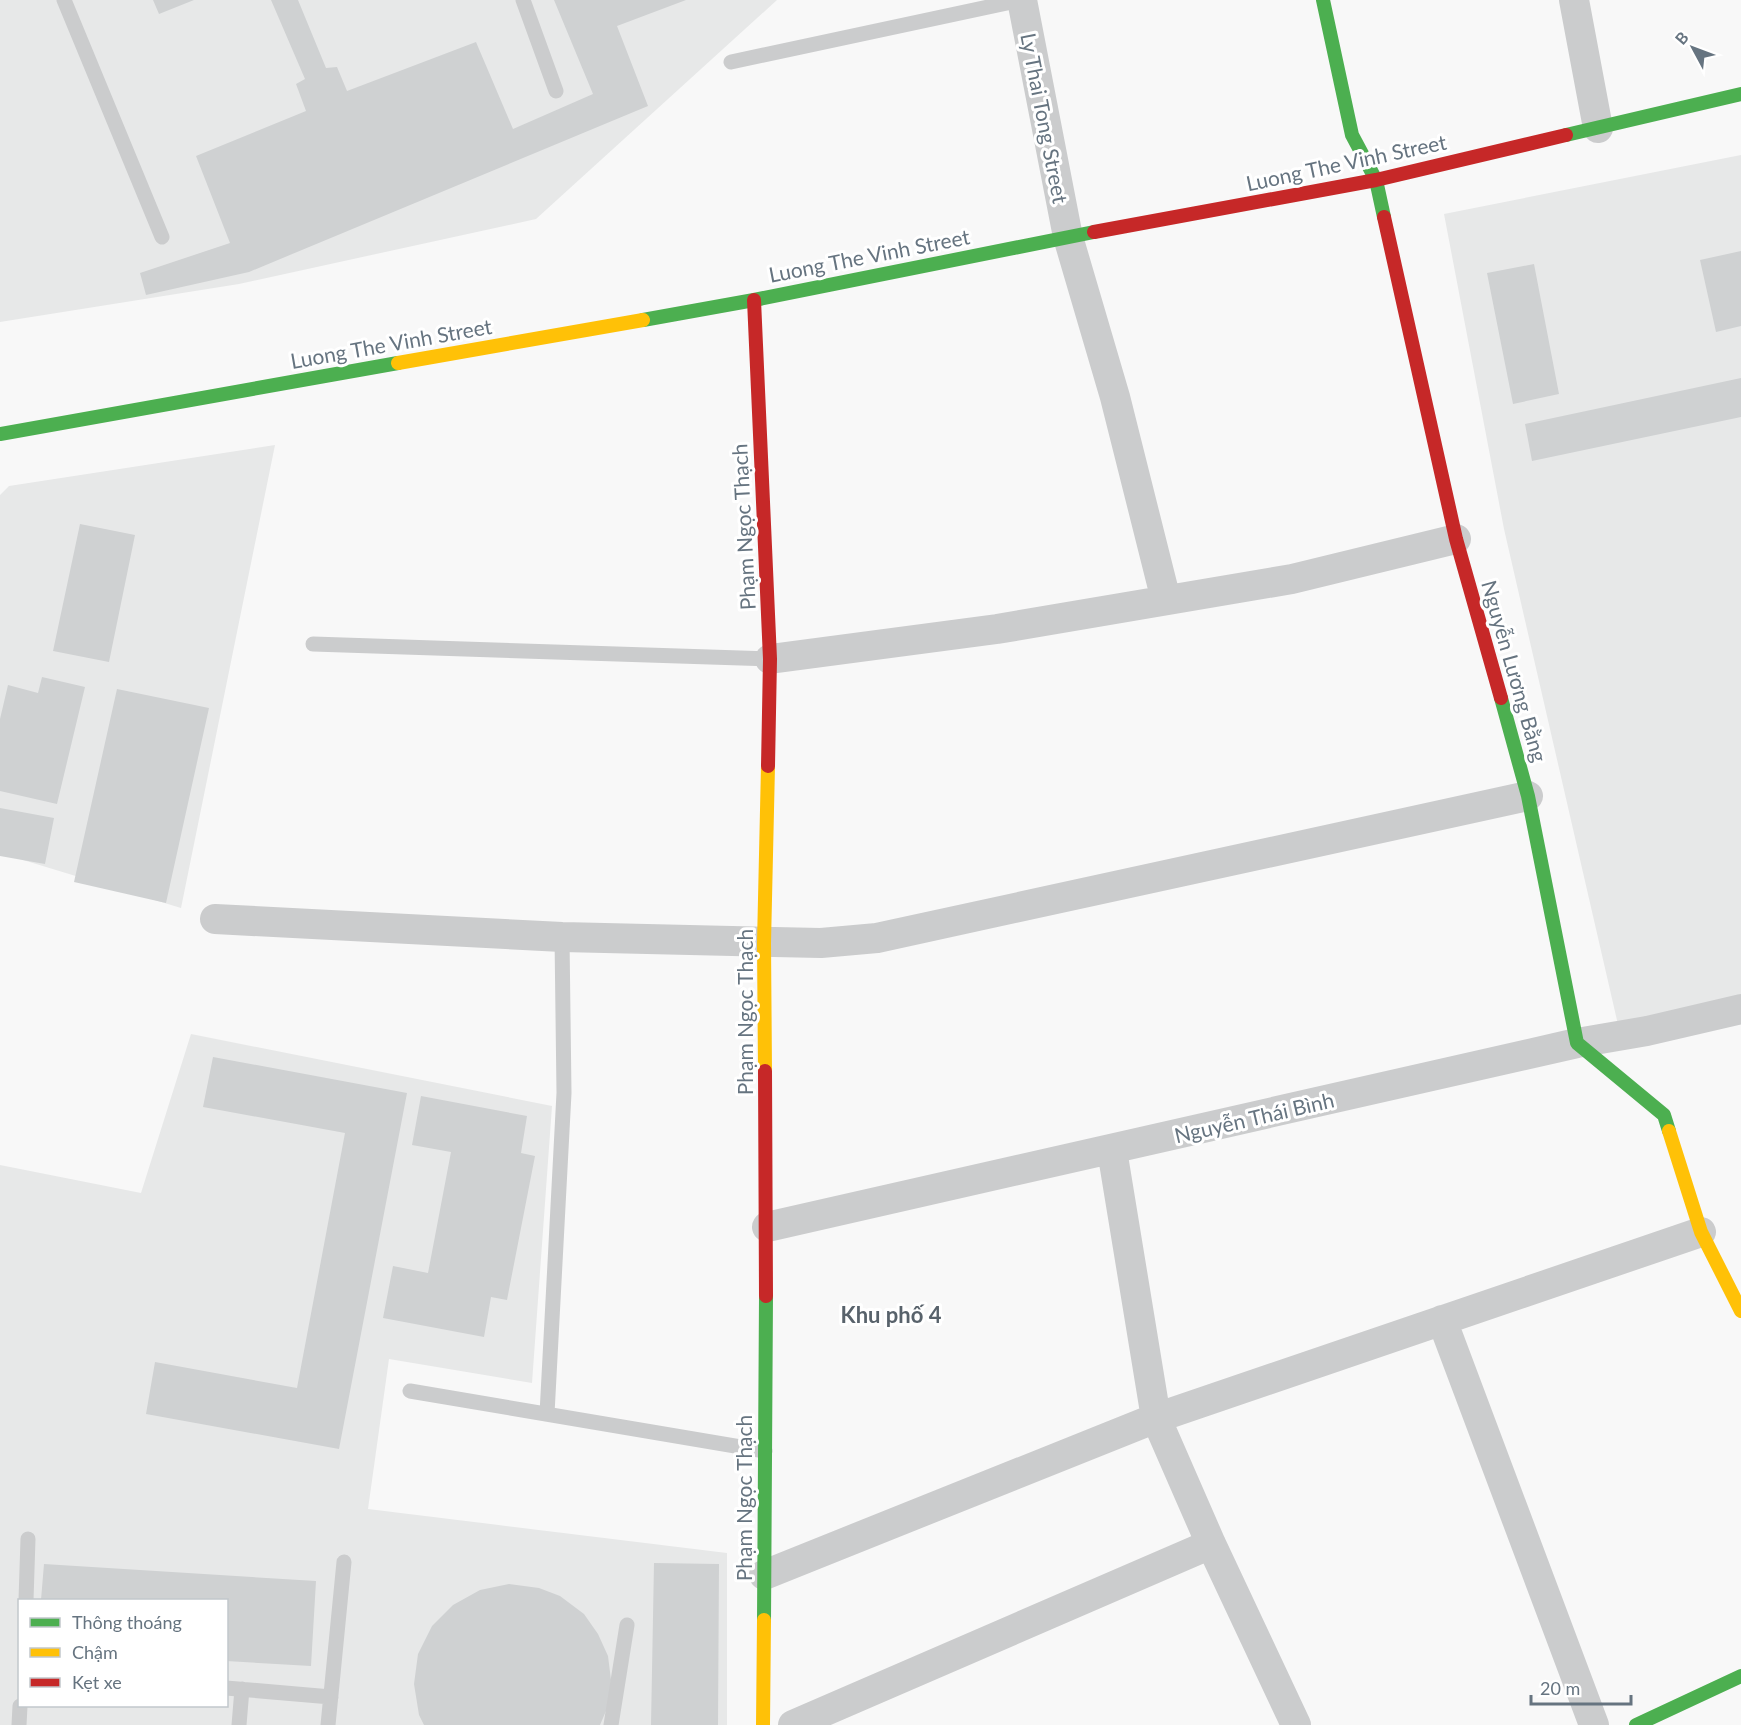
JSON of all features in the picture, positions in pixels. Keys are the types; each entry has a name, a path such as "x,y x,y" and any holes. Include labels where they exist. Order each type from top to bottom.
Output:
{"street":[{"name":"Ly Thai Tong Street","path":"1022,0 1068,237 1115,398 1166,600"},
{"name":"Nguyễn Lương Bằng","path":"1323,0 1352,135 1376,180 1456,539 1528,796 1577,1043"},
{"path":"1574,0 1598,128"},
{"name":"Luong The Vinh Street","path":"0,434 754,300 1068,237 1376,180 1741,94"},
{"name":"Phạm Ngọc Thạch","path":"754,300 770,659 764,943 767,1227 763,1725"},
{"path":"770,659 997,629 1292,579 1456,539"},
{"path":"215,919 562,937 764,943 821,943 877,938 1528,796"},
{"name":"Nguyễn Thái Bình","path":"767,1227 1577,1043 1647,1031 1741,1009"},
{"path":"1577,1043 1664,1115 1701,1232 1741,1311"},
{"path":"1112,1150 1156,1418 1211,1544 1296,1725"},
{"path":"764,1575 1156,1418 1701,1232"},
{"path":"1442,1320 1594,1725"},
{"path":"793,1725 1211,1544"},
{"path":"1636,1725 1741,1676"}],"lane":[{"path":"64,0 162,237"},
{"path":"523,0 556,91"},
{"path":"731,62 1022,0"},
{"path":"313,644 770,659"},
{"path":"547,1414 564,1093 562,937"},
{"path":"410,1391 765,1451"},
{"path":"26,1599 28,1539"},
{"path":"328,1725 344,1562"},
{"path":"611,1725 627,1625"},
{"path":"238,1725 234,1688 331,1697"},
{"path":"19,1725 20,1707"}],"shaded area":[{"path":"0,0 777,0 536,219 239,284 0,322"},
{"path":"1741,155 1741,1004 1619,1029 1504,529 1444,214"},
{"path":"275,445 181,908 0,853 0,495 9,486"},
{"path":"191,1034 552,1106 532,1383 389,1359 368,1509 727,1553 727,1725 0,1725 0,1165 141,1193"}],"building":[{"path":"153,0 194,0 159,14"},
{"path":"271,0 298,0 326,68 337,67 347,91 476,42 513,129 593,94 554,0 686,0 617,26 648,106 249,272 146,295 140,273 230,243 196,156 306,111 296,84 305,79"},
{"path":"1741,251 1741,326 1716,332 1700,260"},
{"path":"1534,264 1559,394 1513,404 1487,273"},
{"path":"1741,378 1741,417 1532,461 1525,424"},
{"path":"80,524 135,535 109,662 53,651"},
{"path":"42,677 85,687 57,804 0,791 0,719 8,685 38,693"},
{"path":"117,689 209,708 166,903 74,882"},
{"path":"0,808 54,818 45,864 0,856"},
{"path":"213,1057 407,1093 339,1449 146,1414 155,1362 297,1388 345,1133 203,1107"},
{"path":"421,1096 527,1116 521,1153 535,1156 507,1300 491,1297 484,1337 383,1318 393,1266 428,1273 451,1152 412,1145"},
{"path":"654,1563 719,1564 718,1725 651,1725"},
{"path":"44,1564 316,1581 311,1666 228,1661 228,1599 41,1599"},
{"path":"509,1584 539,1588 560,1596 584,1614 598,1634 608,1656 611,1680 609,1704 600,1725 424,1725 419,1715 414,1684 418,1654 432,1626 453,1605 480,1590"}],"traffic: fast":[{"path":"1323,0 1352,135 1376,180 1384,217"},
{"path":"1566,135 1741,94"},
{"path":"643,320 1094,232"},
{"path":"0,434 398,363"},
{"path":"1501,698 1528,796 1577,1043 1664,1115 1669,1131"},
{"path":"764,1620 766,1296"},
{"path":"1636,1725 1741,1676"}],"traffic: slow":[{"path":"398,363 643,320"},
{"path":"765,1071 764,943 768,766"},
{"path":"1669,1131 1701,1232 1741,1311"},
{"path":"763,1725 764,1620"}],"traffic: jam":[{"path":"1094,232 1376,180 1566,135"},
{"path":"1384,217 1456,539 1501,698"},
{"path":"754,300 770,659 768,766"},
{"path":"765,1071 766,1296"}],"district":[{"name":"Khu phố 4","path":"891,1314"}]}
